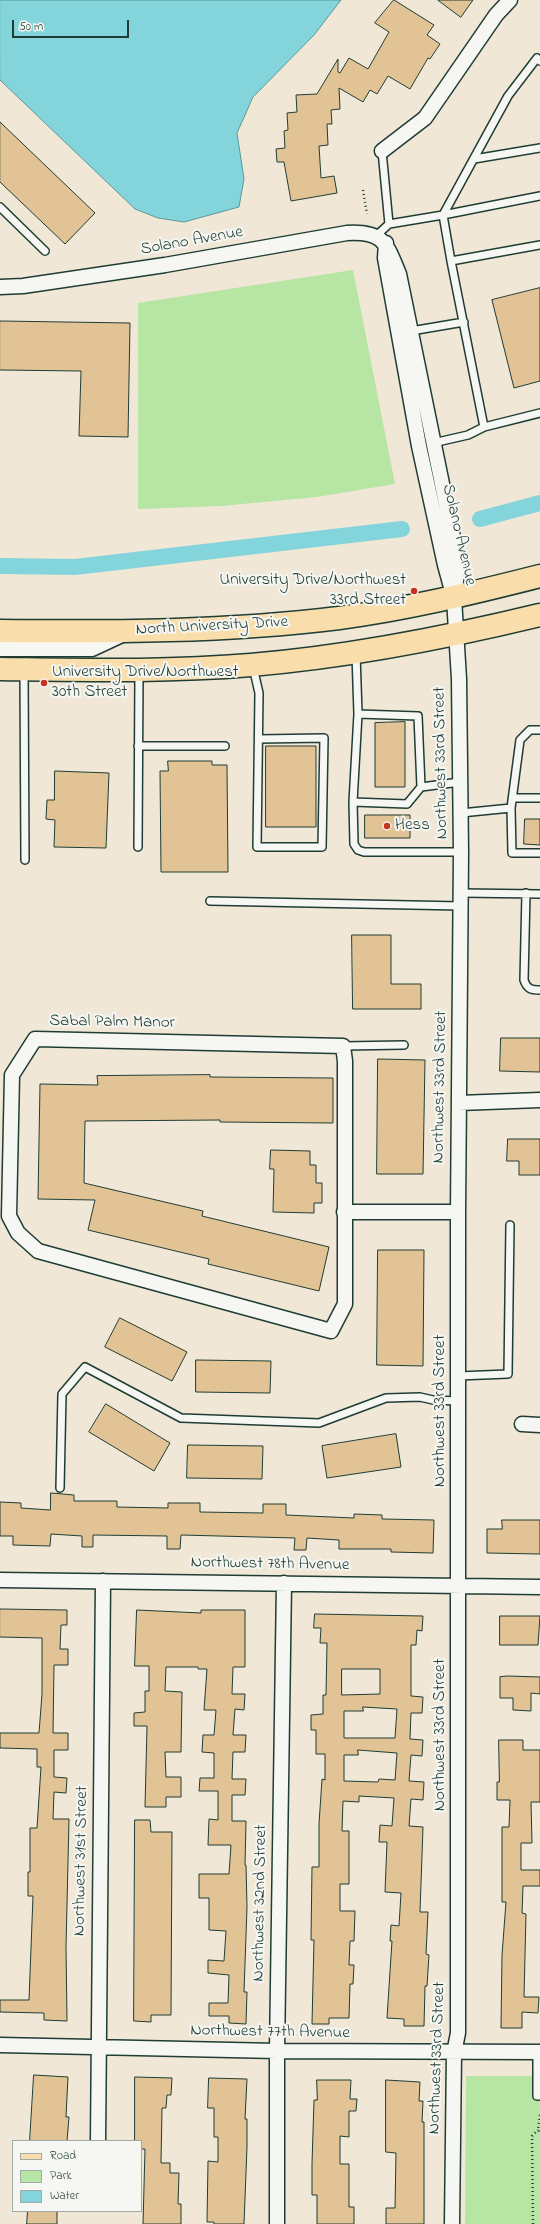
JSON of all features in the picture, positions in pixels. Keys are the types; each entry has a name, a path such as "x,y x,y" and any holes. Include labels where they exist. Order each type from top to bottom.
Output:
{"main road":[{"name":"North University Drive","path":"0,631 128,632 246,627 332,618 454,598 540,576"},
{"path":"0,669 139,671 252,665 356,652 457,635 540,615"}],"street":[{"path":"382,150 425,118 496,15 510,0"},
{"name":"Solano Avenue","path":"0,287 22,286 165,265 347,232 362,232 381,239 399,274 458,562 454,598"},
{"name":"Solano Avenue","path":"381,239 418,438 445,565 454,598"},
{"name":"Northwest 33rd Street","path":"452,2224 454,2053 458,2025 458,1212 462,852 457,635 454,598"},
{"path":"0,649 92,650 128,632"},
{"name":"Sabal Palm Manor","path":"34,1039 343,1046 345,1061 344,1212 345,1304 331,1331 38,1251 18,1233 9,1216 12,1075 34,1039"},
{"path":"459,1103 540,1100"},
{"path":"344,1212 458,1212"},
{"path":"522,1424 540,1424"},
{"name":"Northwest 78th Avenue","path":"0,1580 540,1587"},
{"name":"Northwest 31st Street","path":"98,2140 103,1581"},
{"name":"Northwest 32nd Street","path":"277,2224 277,2051 284,1583"},
{"name":"Northwest 77th Avenue","path":"0,2045 99,2049 454,2053 539,2052"}],"lane":[{"path":"484,427 443,215 508,96 537,58 540,60"},
{"path":"474,159 540,148"},
{"path":"381,239 390,224 382,150"},
{"path":"390,224 540,196"},
{"path":"0,207 46,252"},
{"path":"451,261 540,245"},
{"path":"411,331 464,322"},
{"path":"433,443 468,435 484,427 540,413"},
{"path":"356,652 358,714 353,802 354,844 358,850 364,852 462,852"},
{"path":"252,665 259,694 257,847 322,847 324,738 259,739"},
{"path":"24,670 25,860"},
{"path":"138,847 139,671"},
{"path":"353,802 408,804 420,787 418,716 358,714"},
{"path":"540,730 530,730 520,740 511,808 512,853 540,853"},
{"path":"138,746 225,746"},
{"path":"420,787 460,782"},
{"path":"513,798 540,798"},
{"path":"461,812 511,808"},
{"path":"526,893 524,980 526,986 530,989 540,990"},
{"path":"210,901 461,899 526,893 540,894"},
{"path":"343,1046 404,1045"},
{"path":"458,1376 508,1374 510,1225"},
{"path":"60,1488 62,1394 86,1367 181,1418 319,1423 386,1398 420,1396 433,1400 458,1401"},
{"path":"539,2052 537,2096 540,2096"}],"path":[{"path":"363,190 367,214"},
{"path":"533,2224 532,2136 539,2132 540,2114"}],"green space":[{"path":"353,270 395,484 317,497 221,506 138,509 138,303"},
{"path":"466,2076 540,2076 540,2224 465,2224"}],"water":[{"path":"0,0 341,0 314,35 253,97 237,133 244,179 239,207 184,222 158,218 135,209 0,80"}],"building":[{"path":"394,0 434,25 427,35 440,44 430,59 428,58 410,89 388,76 377,94 370,90 363,102 339,88 340,109 331,110 332,124 327,124 328,145 319,146 321,178 334,176 337,193 291,201 284,162 277,162 276,149 285,148 284,131 288,130 287,113 297,112 296,95 317,94 338,59 338,72 340,73 349,58 368,69 389,32 375,23"},
{"path":"438,0 473,0 461,17"},
{"path":"0,122 95,213 65,244 0,182"},
{"path":"540,288 540,381 514,388 492,300"},
{"path":"0,321 130,323 128,437 79,436 81,371 0,370"},
{"path":"405,722 405,787 375,787 375,723"},
{"path":"266,746 316,746 316,827 266,827"},
{"path":"168,761 212,761 212,765 227,765 228,872 161,872 160,771 168,771"},
{"path":"55,771 109,773 106,848 54,847 55,820 46,819 47,800 54,800"},
{"name":"Hess","path":"365,815 410,815 410,838 365,838"},
{"path":"525,819 540,819 540,845 524,844"},
{"path":"352,935 391,935 391,984 421,984 421,1009 353,1009"},
{"path":"501,1038 540,1038 540,1072 500,1071"},
{"path":"378,1059 425,1060 423,1174 377,1174"},
{"path":"210,1075 210,1077 333,1078 333,1123 220,1122 220,1120 85,1121 84,1183 203,1211 202,1216 329,1247 319,1291 208,1264 209,1259 88,1230 95,1200 38,1199 40,1084 98,1085 97,1076"},
{"path":"508,1139 540,1139 540,1175 519,1175 519,1161 507,1161"},
{"path":"271,1150 310,1151 310,1165 316,1165 316,1183 322,1183 322,1203 314,1203 314,1213 273,1212 274,1169 270,1169"},
{"path":"378,1250 424,1250 423,1366 377,1365"},
{"path":"120,1318 187,1352 172,1381 105,1347"},
{"path":"196,1360 271,1361 270,1393 196,1392"},
{"path":"106,1404 170,1443 154,1471 89,1432"},
{"path":"396,1434 401,1467 327,1478 322,1446"},
{"path":"188,1445 263,1446 262,1479 187,1478"},
{"path":"51,1493 74,1495 74,1501 117,1501 117,1507 168,1508 168,1503 200,1503 200,1512 263,1513 263,1504 286,1504 286,1515 354,1518 354,1514 382,1515 382,1519 434,1520 433,1553 391,1552 391,1549 339,1549 339,1540 307,1538 306,1550 294,1550 295,1538 181,1535 180,1549 167,1549 167,1536 93,1535 93,1547 82,1547 82,1536 51,1534 50,1546 13,1545 13,1536 0,1536 0,1502 21,1503 21,1508 50,1510"},
{"path":"502,1520 540,1520 540,1554 487,1553 487,1529 502,1529"},
{"path":"0,1609 67,1610 67,1625 61,1625 60,1649 68,1649 68,1665 54,1665 53,1733 68,1733 68,1750 54,1750 54,1777 67,1778 66,1793 54,1792 53,1819 69,1819 66,1947 67,2021 44,2020 44,2013 0,2012 0,2000 29,2000 33,1896 28,1896 28,1872 30,1872 30,1828 37,1828 41,1767 37,1767 37,1749 0,1748 0,1733 39,1733 42,1694 42,1638 0,1637"},
{"path":"137,1610 201,1613 201,1610 245,1610 245,1667 233,1667 232,1694 245,1694 244,1710 235,1709 233,1735 246,1735 245,1752 233,1752 232,1779 246,1779 245,1795 232,1795 232,1821 246,1821 245,1865 247,1907 244,1992 247,1992 246,2024 229,2023 229,2016 209,2016 209,2003 228,2003 229,1975 208,1973 208,1960 224,1961 226,1931 209,1930 209,1898 199,1898 199,1874 229,1874 231,1845 208,1845 209,1819 218,1820 218,1791 199,1791 200,1778 214,1778 214,1753 202,1752 203,1735 214,1735 216,1710 204,1710 207,1669 198,1669 198,1667 166,1667 165,1691 182,1692 181,1752 165,1752 166,1777 181,1777 181,1797 166,1797 166,1807 145,1807 147,1726 134,1726 134,1713 145,1712 145,1691 149,1691 149,1666 135,1666"},
{"path":"315,1614 423,1616 422,1631 417,1630 416,1645 411,1645 411,1696 423,1697 422,1713 411,1713 410,1739 423,1740 422,1756 411,1755 409,1781 424,1782 423,1800 411,1799 409,1826 423,1827 420,1912 428,1912 426,1954 429,1955 427,1986 425,1986 424,2026 404,2026 404,2019 387,2018 392,1941 390,1941 391,1925 399,1926 401,1893 385,1892 387,1842 379,1842 380,1825 392,1826 394,1798 359,1796 359,1802 343,1801 342,1831 349,1831 349,1884 340,1884 340,1911 355,1911 354,1941 350,1941 349,1965 354,1965 353,1984 350,1984 349,2018 329,2018 329,2024 312,2024 314,1940 311,1940 312,1867 319,1867 319,1824 322,1779 325,1780 325,1754 316,1754 316,1730 311,1730 311,1715 323,1714 323,1695 326,1695 327,1643 320,1643 321,1628 314,1628","holes":["342,1669 380,1669 380,1694 342,1695","363,1707 397,1709 395,1738 344,1738 344,1711 363,1711","358,1750 397,1753 395,1780 379,1779 378,1782 344,1781 344,1755 358,1755"]},
{"path":"500,1616 540,1616 538,1645 500,1645"},
{"path":"500,1677 540,1677 540,1694 531,1693 531,1711 513,1710 513,1698 500,1698"},
{"path":"499,1740 523,1740 523,1750 540,1750 540,1802 531,1802 532,1843 521,1843 521,1870 540,1870 540,1886 523,1886 522,1913 526,1914 524,1997 539,1997 538,2013 522,2012 522,2028 501,2028 502,1955 506,1902 502,1902 502,1827 509,1827 510,1800 497,1800 497,1782 499,1782"},
{"path":"135,1820 150,1820 151,1832 172,1832 171,2015 151,2015 151,2022 134,2021"},
{"path":"34,2075 68,2077 66,2117 69,2117 67,2140 30,2140"},
{"path":"135,2077 172,2078 171,2095 167,2095 166,2108 162,2108 161,2163 170,2163 170,2173 179,2173 178,2204 181,2204 181,2224 143,2224 145,2149 142,2149 142,2140 135,2140"},
{"path":"209,2078 247,2079 245,2119 247,2119 247,2147 244,2224 214,2224 214,2222 207,2222 208,2161 218,2162 218,2137 214,2137 214,2108 208,2108"},
{"path":"317,2080 351,2080 350,2099 357,2099 356,2111 349,2111 349,2137 340,2136 340,2164 349,2164 349,2207 354,2207 354,2224 317,2224 317,2195 312,2195 312,2164 314,2100 317,2100"},
{"path":"386,2080 420,2082 419,2101 423,2101 422,2122 424,2122 424,2224 386,2224 386,2208 395,2208 396,2153 386,2152"},
{"path":"28,2212 57,2212 57,2224 27,2224"}],"waterway":[{"path":"480,519 540,503"},
{"path":"0,566 75,567 402,529"}],"place":[{"name":"University Drive/Northwest 33rd Street","path":"414,591"},
{"name":"University Drive/Northwest 30th Street","path":"44,683"},
{"name":"Hess","path":"387,826"}]}
